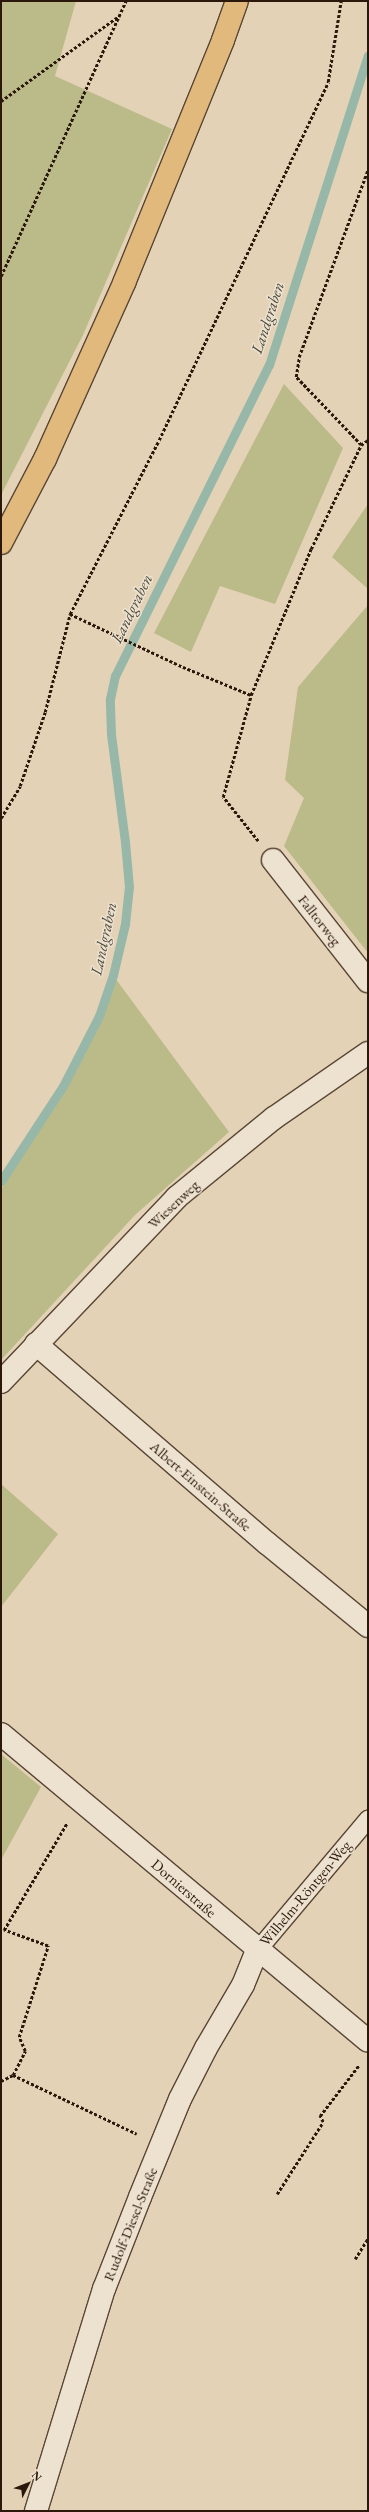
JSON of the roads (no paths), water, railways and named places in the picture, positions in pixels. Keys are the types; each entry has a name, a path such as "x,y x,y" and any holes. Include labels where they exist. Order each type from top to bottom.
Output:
{"main road":[{"path":"1,544 45,459 124,283 223,40 236,1"}],"street":[{"name":"Falltorweg","path":"273,860 368,981"},
{"name":"Wiesenweg","path":"1,1382 177,1197 274,1118 368,1053"},
{"name":"Albert-Einstein-Straße","path":"36,1344 268,1544 368,1626"},
{"name":"Dornierstraße","path":"1,1734 257,1950 366,2050"},
{"name":"Rudolf-Diesel-Straße","path":"36,2511 104,2289 180,2099 206,2048 243,1985 257,1950"}],"lane":[{"name":"Wilhelm-Röntgen-Weg","path":"257,1950 368,1818"}],"waterway":[{"name":"Landgraben","path":"1,1181 63,1086 99,1016 113,975 125,924 129,887 125,842 111,734 110,699 115,676 269,365 368,55"}]}
